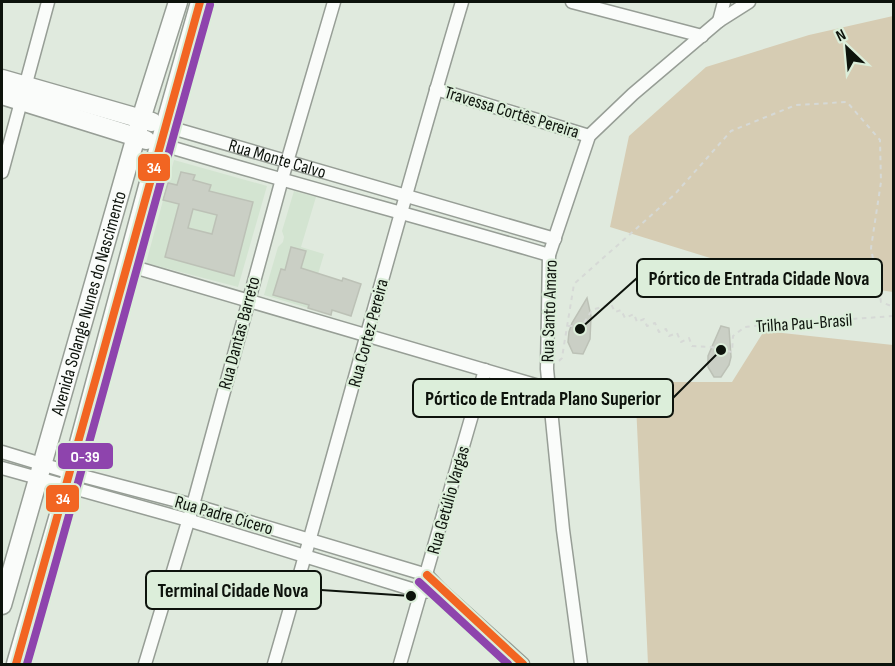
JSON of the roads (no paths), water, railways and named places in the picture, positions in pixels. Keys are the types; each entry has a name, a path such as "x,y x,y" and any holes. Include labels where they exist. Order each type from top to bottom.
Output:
{"main road":[{"name":"Avenida Solange Nunes do Nascimento","path":"2,605 139,128 178,2"},
{"name":"Avenida Solange Nunes do Nascimento","path":"16,664 200,2"},
{"name":"Rua Monte Calvo","path":"2,79 24,94 139,128 160,144"},
{"name":"Rua Monte Calvo","path":"2,95 24,94"},
{"name":"Rua Monte Calvo","path":"139,128 165,126"}],"street":[{"path":"2,172 48,2"},
{"name":"Rua Dantas Barreto","path":"145,664 193,505 282,179 334,2"},
{"name":"Rua Cortez Pereira","path":"274,664 368,335 405,196 462,2"},
{"path":"572,2 590,4 702,36"},
{"path":"719,21 724,2"},
{"name":"Rua Santo Amaro","path":"581,664 563,531 547,369 549,255 589,136 633,94 719,21 749,2"},
{"name":"Travessa Cortês Pereira","path":"436,89 589,136"},
{"name":"Rua Monte Calvo","path":"165,126 555,239"},
{"name":"Rua Monte Calvo","path":"160,144 213,161 549,255"},
{"path":"127,265 549,389"},
{"name":"Rua Getúlio Vargas","path":"400,664 485,370"},
{"name":"Rua Padre Cícero","path":"2,452 39,472"},
{"name":"Rua Padre Cícero","path":"2,468 39,472 193,505 427,575"},
{"name":"Rua Padre Cícero","path":"69,480 188,520 421,592 441,590"},
{"path":"427,575 523,664"}],"place":[{"name":"Pórtico de Entrada Cidade Nova","path":"580,329"},
{"name":"Pórtico de Entrada Plano Superior","path":"721,350"},
{"name":"Terminal Cidade Nova","path":"411,596"}]}
